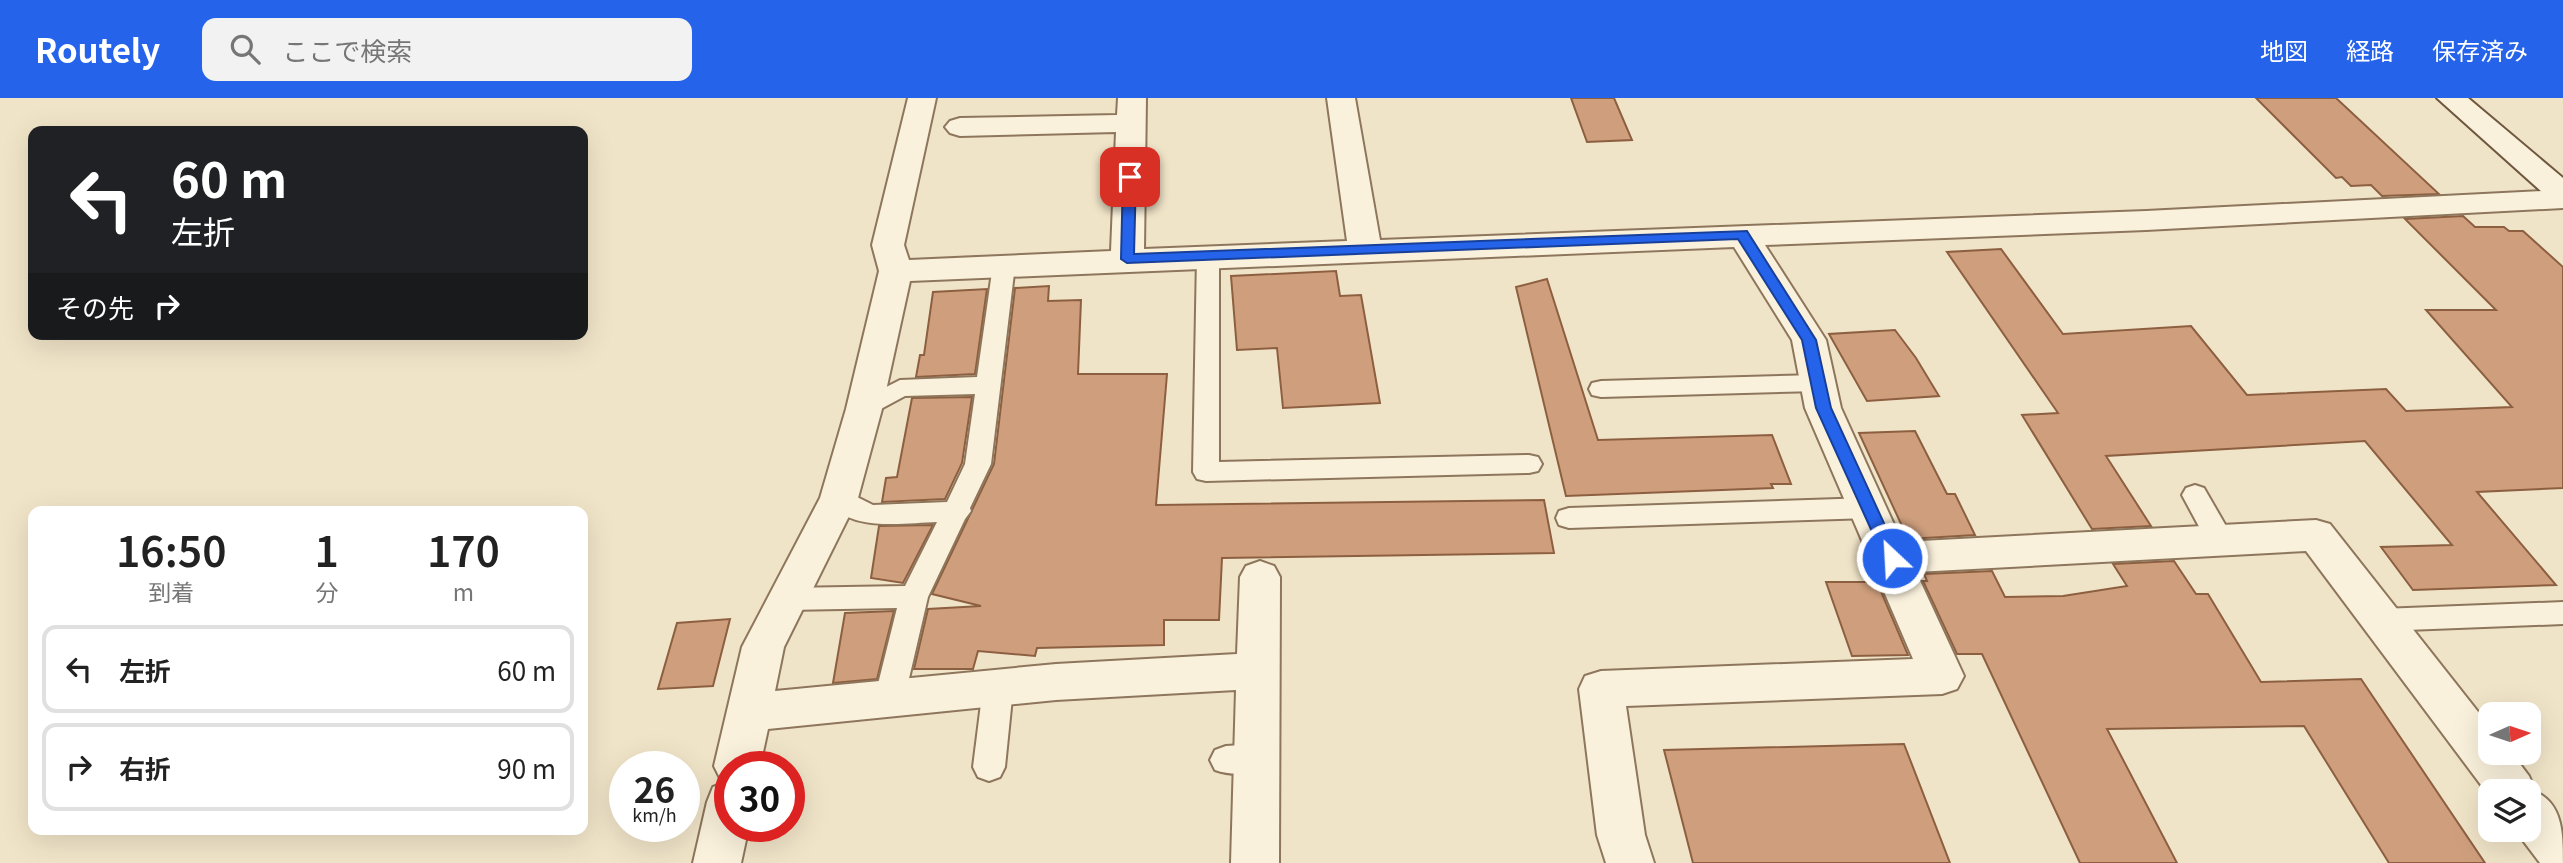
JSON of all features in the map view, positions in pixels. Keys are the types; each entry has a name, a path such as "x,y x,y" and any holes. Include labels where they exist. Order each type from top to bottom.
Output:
{"street":[{"path":"740,751 762,647 839,498 864,409 895,271 888,245 922,98"},
{"path":"1341,98 1365,250"},
{"path":"2451,98 2563,194"},
{"path":"960,127 1131,110 1127,259"},
{"path":"895,271 1742,234 2294,215 2563,199"},
{"path":"1630,863 1621,835 1601,690 1942,677 1892,558 1823,408 1809,340 1742,234"},
{"path":"1892,558 2316,535 2504,779"},
{"path":"1255,863 1242,759 1259,671 1260,577"},
{"path":"748,712 1056,682 1259,671"},
{"path":"2541,827 2563,856"},
{"path":"717,863 721,842"}],"lane":[{"path":"1208,256 1206,472 1530,464"},
{"path":"889,700 914,597 958,511 978,464 1004,265"},
{"path":"1601,389 1818,383"},
{"path":"864,409 900,388 990,385"},
{"path":"2194,495 2220,540"},
{"path":"839,498 869,515 958,511"},
{"path":"1569,518 1869,508"},
{"path":"787,599 914,597"},
{"path":"2381,620 2563,612"},
{"path":"989,767 998,688"}],"building":[{"path":"1571,98 1614,98 1632,140 1587,142"},
{"path":"2256,98 2336,98 2439,194 2382,196 2371,185 2351,186 2342,177 2336,178"},
{"path":"2463,216 2475,227 2504,227 2509,231 2523,231 2563,267 2563,488 2477,492 2556,585 2413,590 2381,547 2452,545 2365,441 2106,456 2151,526 2092,529 2022,415 2058,413 1947,252 2001,249 2063,334 2191,326 2247,395 2386,389 2406,411 2512,407 2426,310 2496,310 2405,219"},
{"path":"1336,271 1340,296 1361,295 1380,403 1283,408 1277,348 1237,350 1231,276"},
{"path":"1547,279 1598,440 1772,435 1791,484 1771,484 1773,488 1566,496 1516,287"},
{"path":"1049,286 1048,301 1081,300 1078,374 1167,374 1156,505 1544,500 1554,553 1222,558 1219,620 1164,620 1164,645 1037,648 1035,656 978,651 973,669 914,669 928,609 981,606 932,594 994,464 1015,288"},
{"path":"987,289 975,374 916,377 920,355 924,355 933,292"},
{"path":"1895,330 1939,396 1867,401 1829,334"},
{"path":"972,397 962,463 945,499 882,502 886,478 897,477 912,398"},
{"path":"1915,431 1947,494 1955,494 1975,535 1908,539 1859,433"},
{"path":"933,525 903,583 871,578 879,526"},
{"path":"2174,561 2196,594 2208,594 2261,682 2361,679 2485,863 2389,863 2304,726 2107,729 2177,863 2080,863 1982,654 1957,654 1923,581 1927,581 1924,574 1992,571 2005,597 2063,596 2127,586 2113,564"},
{"path":"1826,582 1877,582 1908,655 1852,656"},
{"path":"894,611 877,679 833,683 845,613"},
{"path":"730,619 713,686 658,689 677,623"},
{"path":"1904,744 1950,863 1693,863 1664,750"}],"route":[{"path":"1130,177 1127,259 1742,234 1809,340 1823,408 1892,558"}]}
